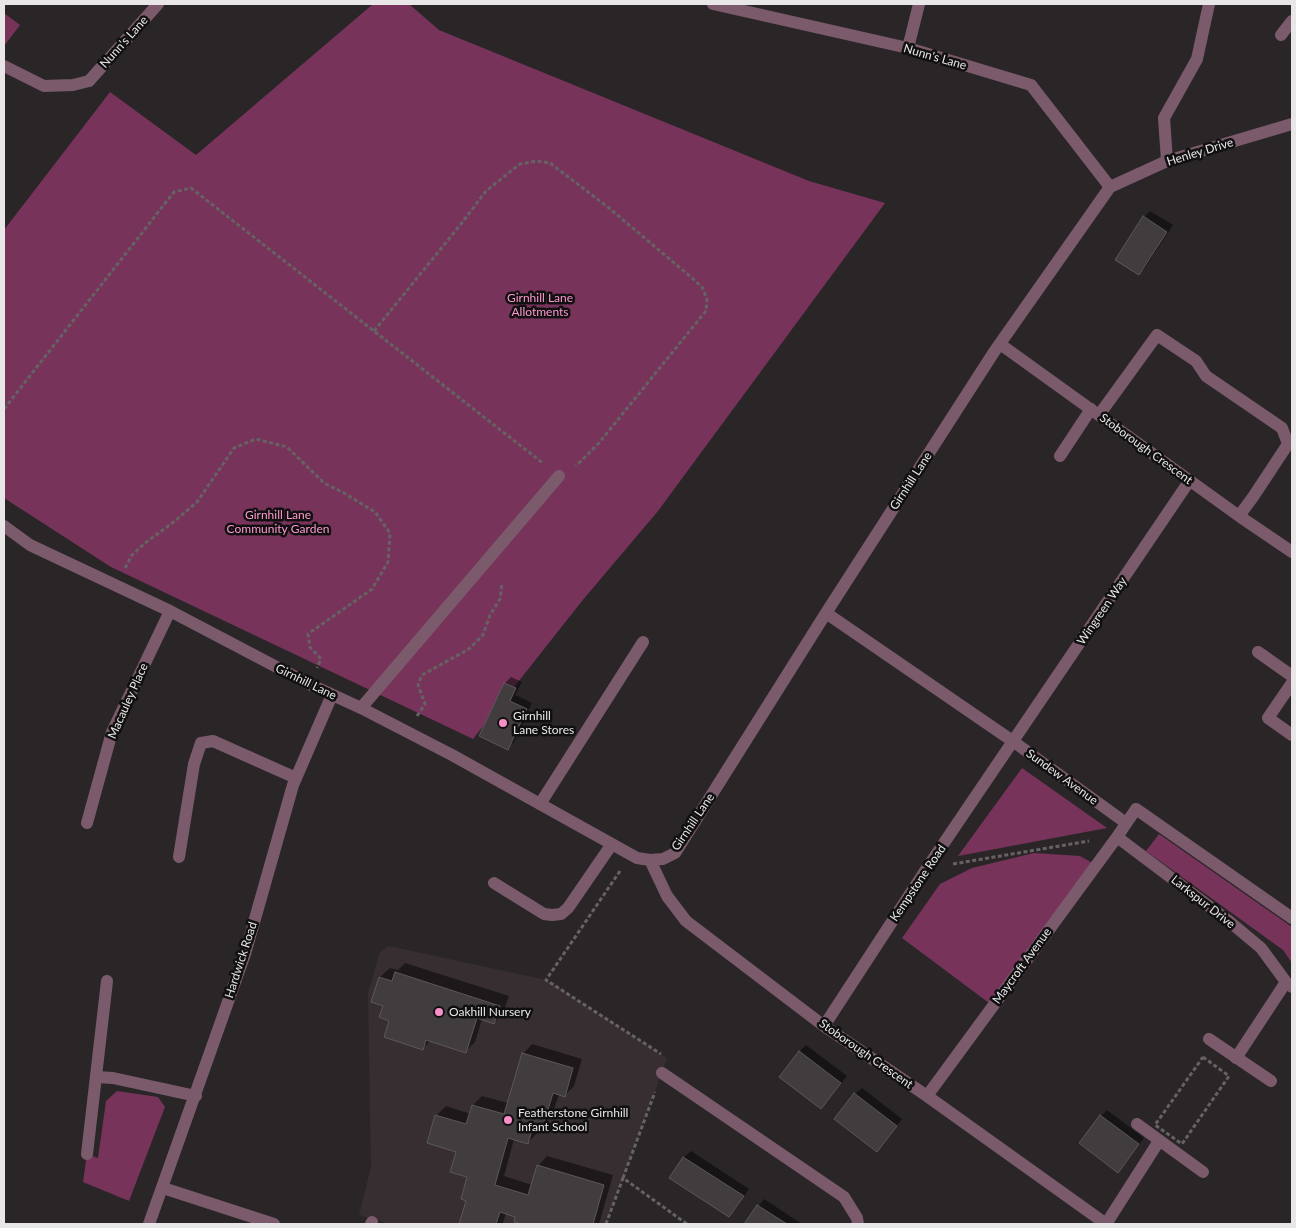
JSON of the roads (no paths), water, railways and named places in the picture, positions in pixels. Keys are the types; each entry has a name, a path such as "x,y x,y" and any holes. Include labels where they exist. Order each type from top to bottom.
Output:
{"street":[{"name":"Nunn's Lane","path":"4,66 44,86 73,85 89,81 158,4"},
{"name":"Nunn's Lane","path":"713,4 908,48 1031,85 1110,187"},
{"path":"908,48 919,4"},
{"path":"1167,161 1164,118 1197,60 1209,4"},
{"path":"1281,34 1292,21"},
{"name":"Henley Drive","path":"1110,187 1167,161 1292,124"},
{"name":"Girnhill Lane","path":"4,526 30,545 170,611 309,684 408,732 637,858 663,859 675,853 826,613 1000,344 1110,187"},
{"path":"1060,456 1157,335 1196,361 1206,376 1282,428 1288,444 1238,516"},
{"name":"Stoborough Crescent","path":"1000,344 1238,516 1292,552"},
{"path":"361,708 559,476"},
{"name":"Wingreen Way","path":"1014,742 1190,480"},
{"name":"Macauley Place","path":"87,823 112,732 170,611"},
{"name":"Sundew Avenue","path":"826,613 1014,742 1126,823"},
{"path":"540,804 642,642"},
{"path":"1258,652 1292,676"},
{"path":"1292,683 1268,718 1292,735"},
{"name":"Hardwick Road","path":"149,1224 245,954 296,778 332,695"},
{"path":"179,857 194,764 201,743 213,741 296,778"},
{"name":"Kempstone Road","path":"824,1026 927,868 1014,742"},
{"path":"1117,837 1136,809 1292,918"},
{"name":"Larkspur Drive","path":"1117,837 1230,922 1261,948 1289,984"},
{"name":"Maycroft Avenue","path":"927,1096 1117,837"},
{"path":"494,884 544,914 561,914 568,908 612,844"},
{"name":"Stoborough Crescent","path":"650,860 667,896 686,921 824,1026 927,1096 1106,1224"},
{"path":"88,1154 107,981"},
{"path":"1236,1058 1289,984"},
{"path":"1209,1039 1271,1081"},
{"path":"662,1073 844,1197 857,1218 858,1224"},
{"path":"96,1077 113,1078 196,1096"},
{"path":"1137,1124 1203,1172"},
{"path":"1106,1224 1159,1141"},
{"path":"163,1188 274,1224"}],"place":[{"name":"Girnhill Lane Stores","path":"503,723"},
{"name":"Oakhill Nursery","path":"439,1012"},
{"name":"Featherstone Girnhill Infant School","path":"508,1120"}],"park label":[{"name":"Girnhill Lane Allotments","path":"540,305"},
{"name":"Girnhill Lane Community Garden","path":"278,522"}]}
